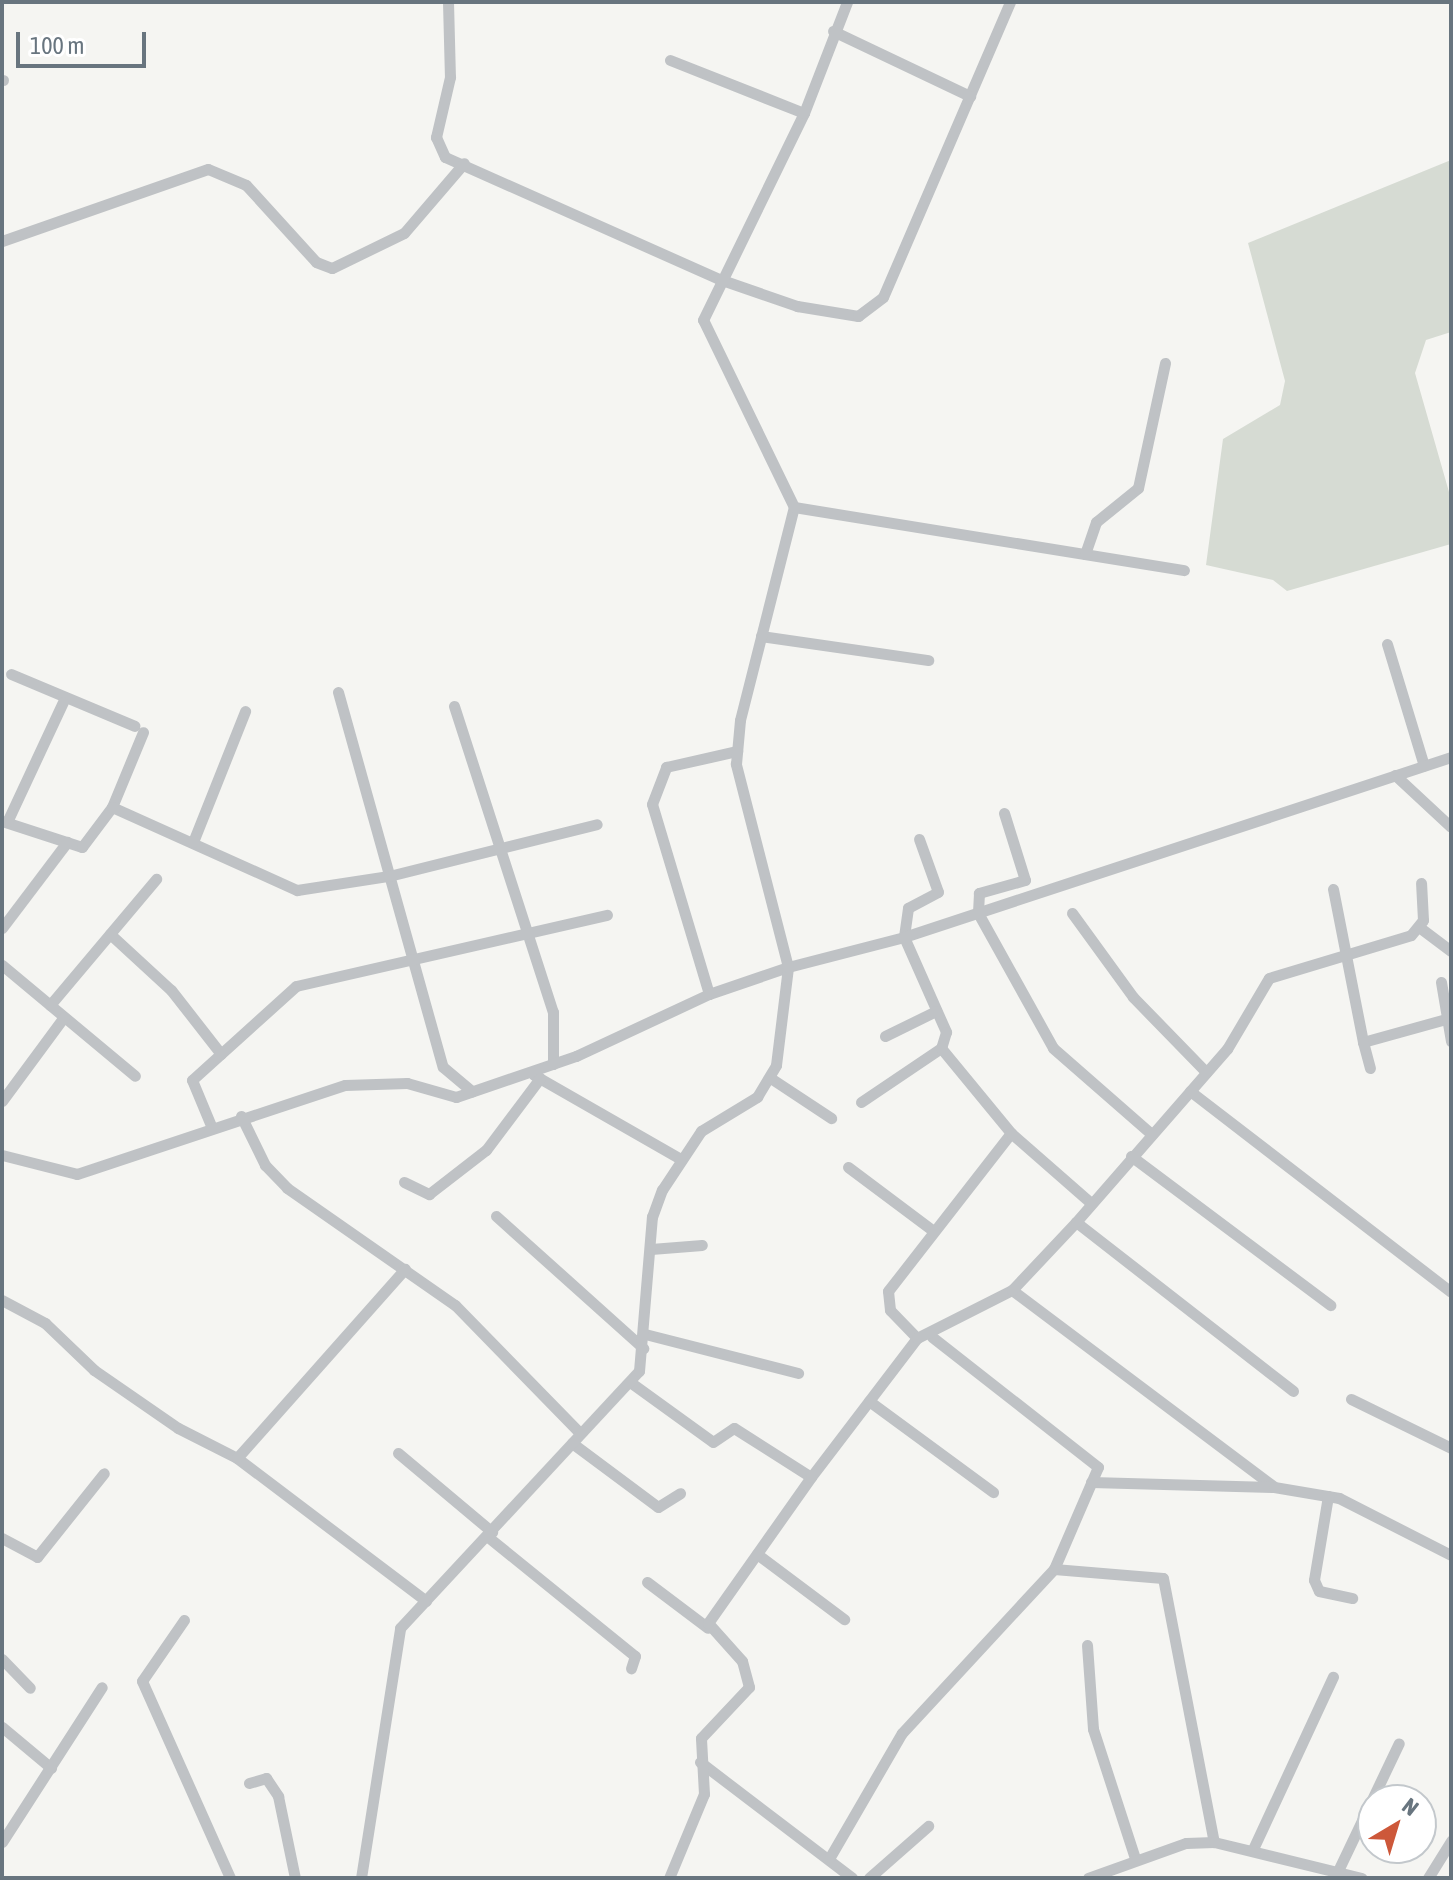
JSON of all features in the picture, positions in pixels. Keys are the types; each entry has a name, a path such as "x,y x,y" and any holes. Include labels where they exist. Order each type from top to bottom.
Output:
{"street":[{"path":"448,2 450,77 436,137 445,157 719,279 838,316 876,308 1010,2"},
{"path":"361,1878 392,1650 400,1628 630,1382 645,1334 652,1217 679,1158 701,1131 757,1097 772,1079 788,967 742,807 737,751 761,636 794,507 708,340 703,320 719,279 804,113 833,31 847,2"},
{"path":"833,31 970,96"},
{"path":"670,60 804,113"},
{"path":"2,241 208,169 246,185 316,262 332,268 404,233 464,163"},
{"path":"1085,554 1096,522 1138,488 1165,363"},
{"path":"794,507 1184,570"},
{"path":"761,636 928,660"},
{"path":"1387,644 1424,766"},
{"path":"11,674 63,702 139,729 112,807 89,844 67,842 4,822 63,702"},
{"path":"338,692 389,876 418,958 443,1067 472,1091"},
{"path":"454,706 503,848 557,1029 553,1064"},
{"path":"193,842 245,711"},
{"path":"709,994 652,804 666,767 737,751"},
{"path":"2,1155 77,1174 241,1116 366,1081 456,1097 535,1075 709,994 788,967 904,937 1451,757"},
{"path":"1395,775 1451,827"},
{"path":"112,807 297,890 389,876 597,824"},
{"path":"1004,813 1025,880 979,893 978,913 1040,1031 1150,1133"},
{"path":"861,1102 941,1048 947,1039 904,937 908,908 938,892 919,839"},
{"path":"2,928 67,842"},
{"path":"50,1005 156,879"},
{"path":"1419,927 1421,883"},
{"path":"1333,889 1370,1068"},
{"path":"1072,913 1133,997 1206,1072"},
{"path":"212,1128 192,1080 296,986 607,915"},
{"path":"1419,927 1451,951"},
{"path":"708,1628 811,1477 917,1338 932,1337 1012,1290 1076,1222 1206,1072 1279,969 1392,945 1419,927"},
{"path":"110,934 171,990 221,1054"},
{"path":"2,965 135,1076"},
{"path":"1441,982 1451,1041"},
{"path":"885,1036 936,1011"},
{"path":"2,1101 6,1085 64,1017"},
{"path":"1363,1042 1446,1019"},
{"path":"941,1048 1011,1133 1091,1203"},
{"path":"535,1075 679,1158"},
{"path":"404,1182 429,1194 486,1150 535,1075"},
{"path":"772,1079 831,1118"},
{"path":"1190,1091 1451,1292"},
{"path":"241,1116 265,1165 287,1188 455,1305 576,1438 658,1507 680,1493"},
{"path":"917,1338 885,1299 931,1229 1011,1133"},
{"path":"1131,1156 1330,1305"},
{"path":"848,1167 931,1229"},
{"path":"496,1216 643,1348"},
{"path":"1076,1222 1293,1391"},
{"path":"651,1249 702,1245"},
{"path":"237,1458 405,1269"},
{"path":"1012,1290 1274,1487"},
{"path":"2,1300 45,1323 94,1370 178,1428 237,1458 426,1601"},
{"path":"645,1334 798,1373"},
{"path":"830,1857 902,1733 1054,1569 1098,1467 1091,1458 932,1337"},
{"path":"630,1382 713,1442 734,1428 811,1477"},
{"path":"1351,1399 1451,1448"},
{"path":"869,1401 993,1492"},
{"path":"398,1453 490,1535 635,1656 631,1668"},
{"path":"2,1538 37,1557 104,1473"},
{"path":"1091,1482 1274,1487 1328,1496 1451,1555"},
{"path":"1328,1496 1313,1565 1316,1588 1352,1598"},
{"path":"757,1554 844,1619"},
{"path":"1054,1569 1163,1578 1214,1842"},
{"path":"647,1582 708,1628 749,1673 749,1687 701,1738 704,1794 669,1878"},
{"path":"184,1620 142,1681 230,1878"},
{"path":"1087,1645 1093,1729 1135,1858"},
{"path":"2,1659 30,1688"},
{"path":"1253,1849 1333,1677"},
{"path":"2,1842 102,1687"},
{"path":"2,1727 51,1768"},
{"path":"1336,1875 1399,1743"},
{"path":"700,1762 830,1857 852,1878"},
{"path":"249,1783 266,1778 278,1796 295,1878"},
{"path":"869,1878 928,1826"},
{"path":"1428,1878 1451,1841"},
{"path":"1088,1878 1135,1858 1214,1842 1253,1849 1336,1875 1362,1878"}],"shaded area":[{"path":"1451,160 1451,332 1426,340 1415,373 1451,499 1451,544 1287,591 1273,580 1206,565 1223,439 1280,405 1285,381 1248,243"}]}
